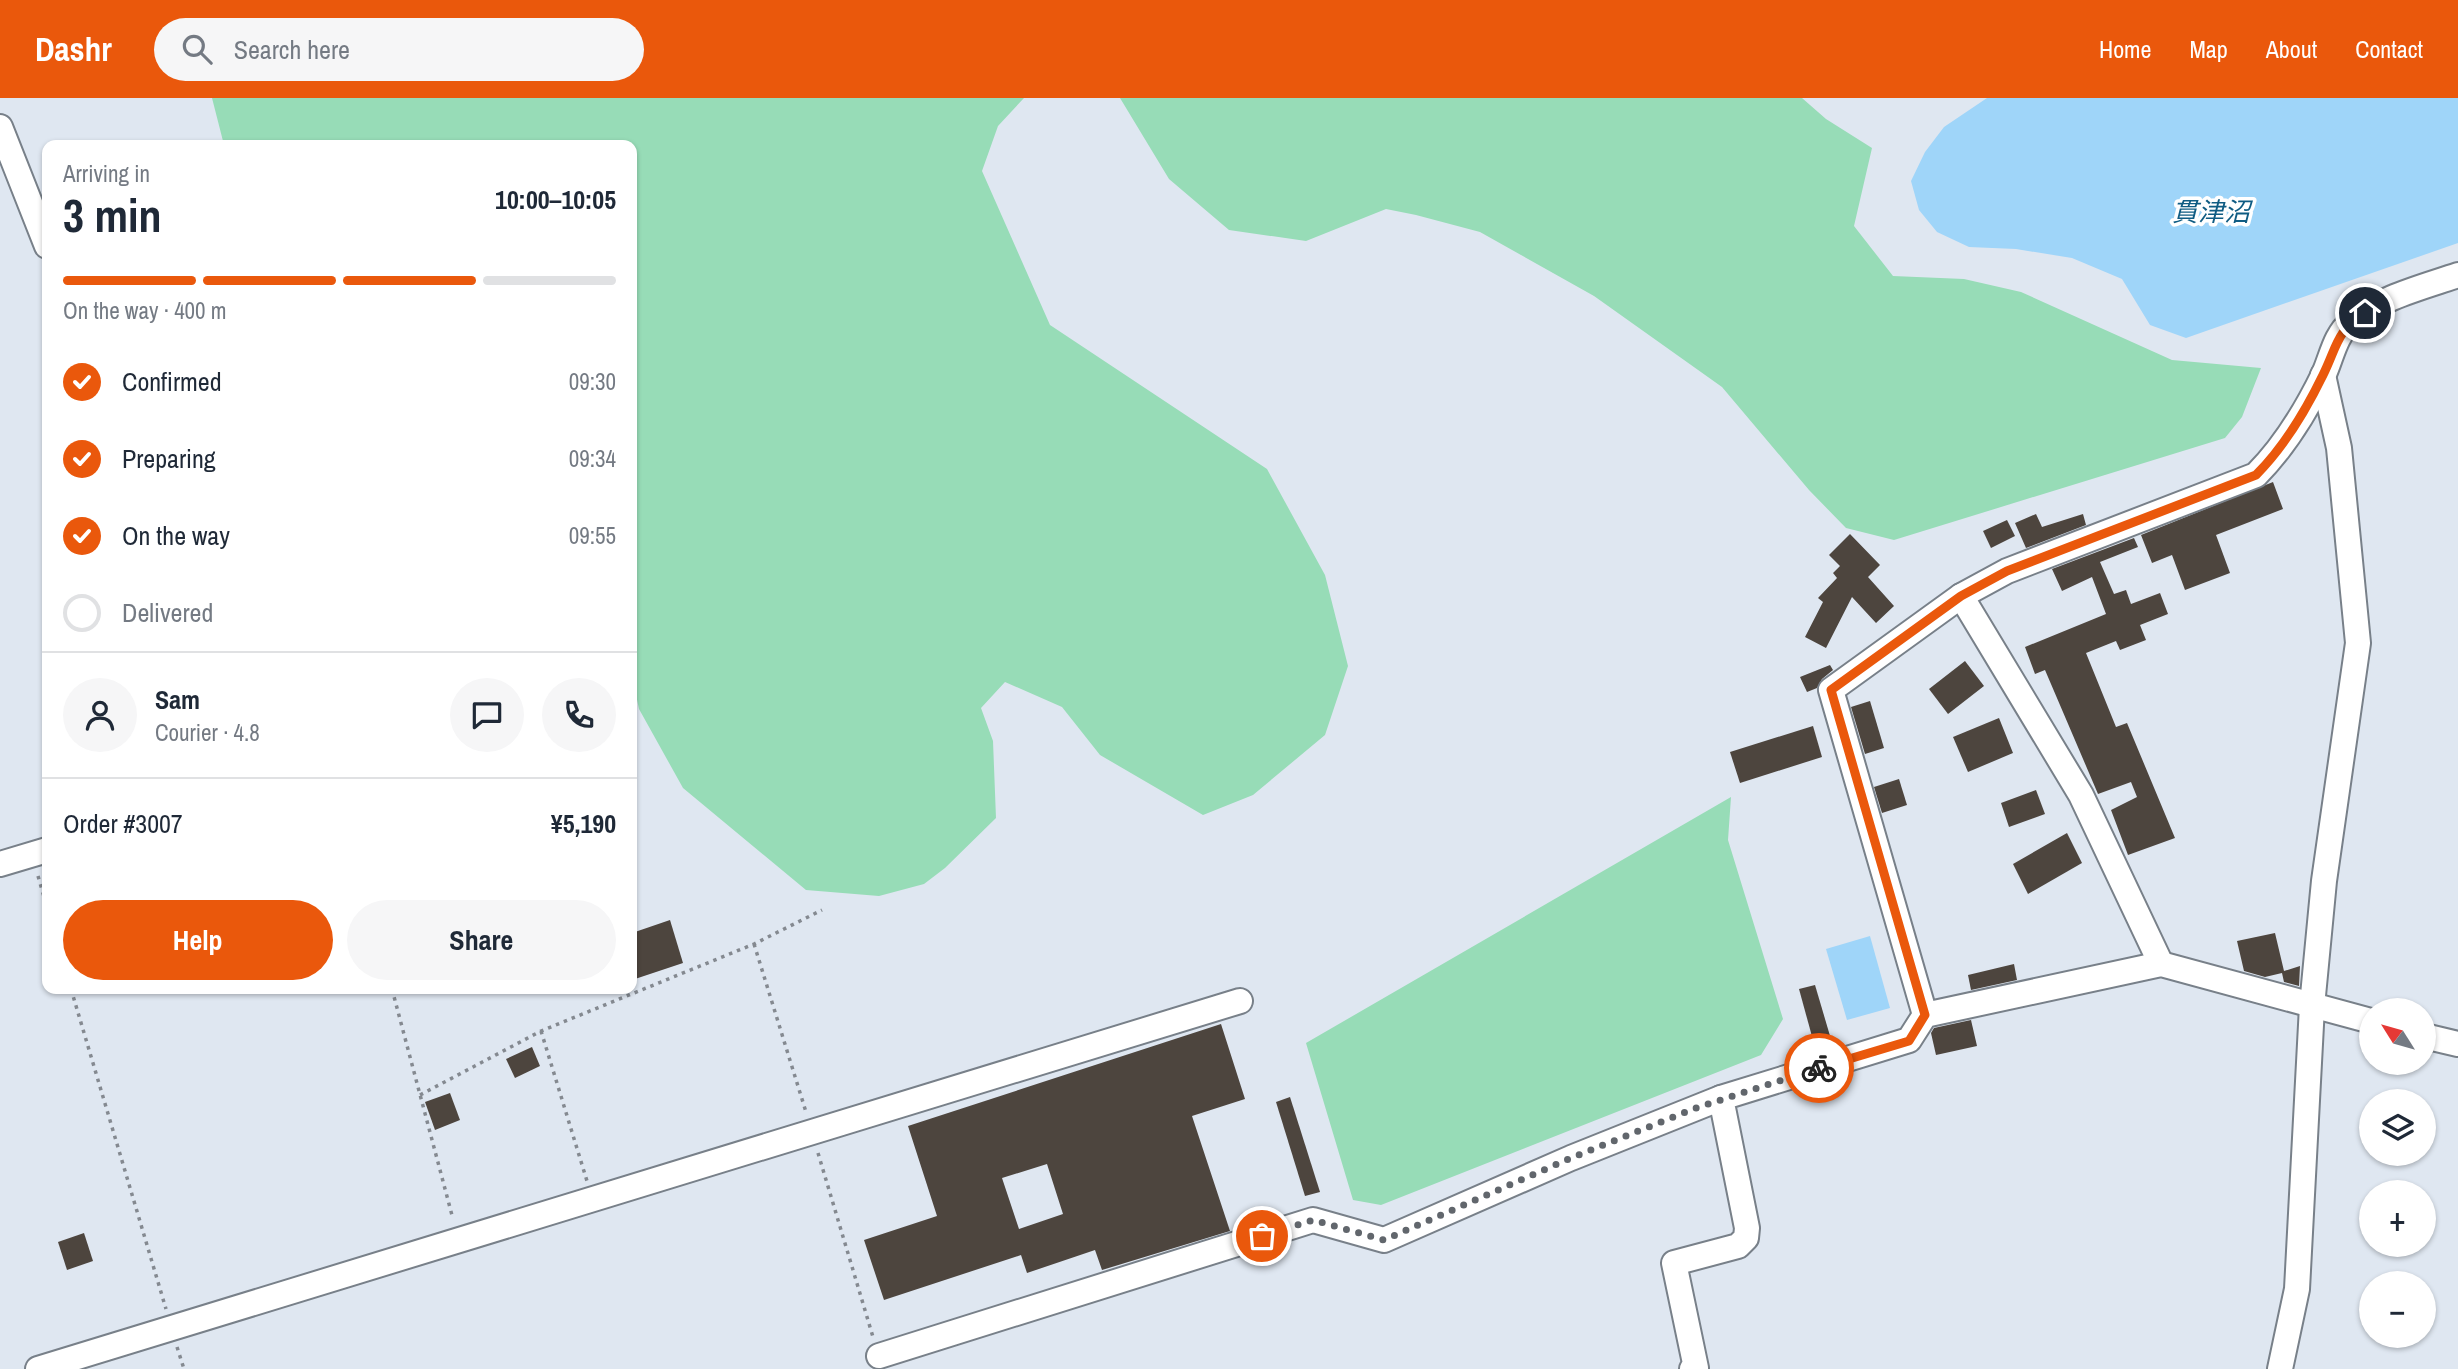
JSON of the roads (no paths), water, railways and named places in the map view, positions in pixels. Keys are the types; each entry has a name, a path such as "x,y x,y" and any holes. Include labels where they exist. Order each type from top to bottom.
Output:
{"street":[{"path":"0,127 42,233"},
{"path":"1925,1015 1831,690 1961,596 2017,567 2256,475 2274,457 2323,375 2338,338 2349,323 2420,288 2458,275"},
{"path":"2280,1369 2297,1289 2312,1006 2324,881 2358,643 2339,448 2323,375"},
{"path":"1961,596 2081,795 2161,964"},
{"path":"0,864 39,852"},
{"path":"879,1356 1313,1220 1384,1240 1571,1158 1721,1098 1909,1041 1925,1015 2161,964 2359,1018"},
{"path":"38,1369 1240,1001"},
{"path":"2436,1039 2458,1044"},
{"path":"1692,1369 1696,1368 1674,1263 1738,1246 1746,1238 1747,1228 1721,1098"}],"water":[{"name":"貫津沼","path":"1987,98 2458,98 2458,243 2186,338 2150,325 2122,279 2072,258 2016,249 1969,247 1937,232 1919,210 1911,181 1925,152 1944,127"},
{"path":"1870,936 1890,1008 1847,1020 1826,949"}]}
